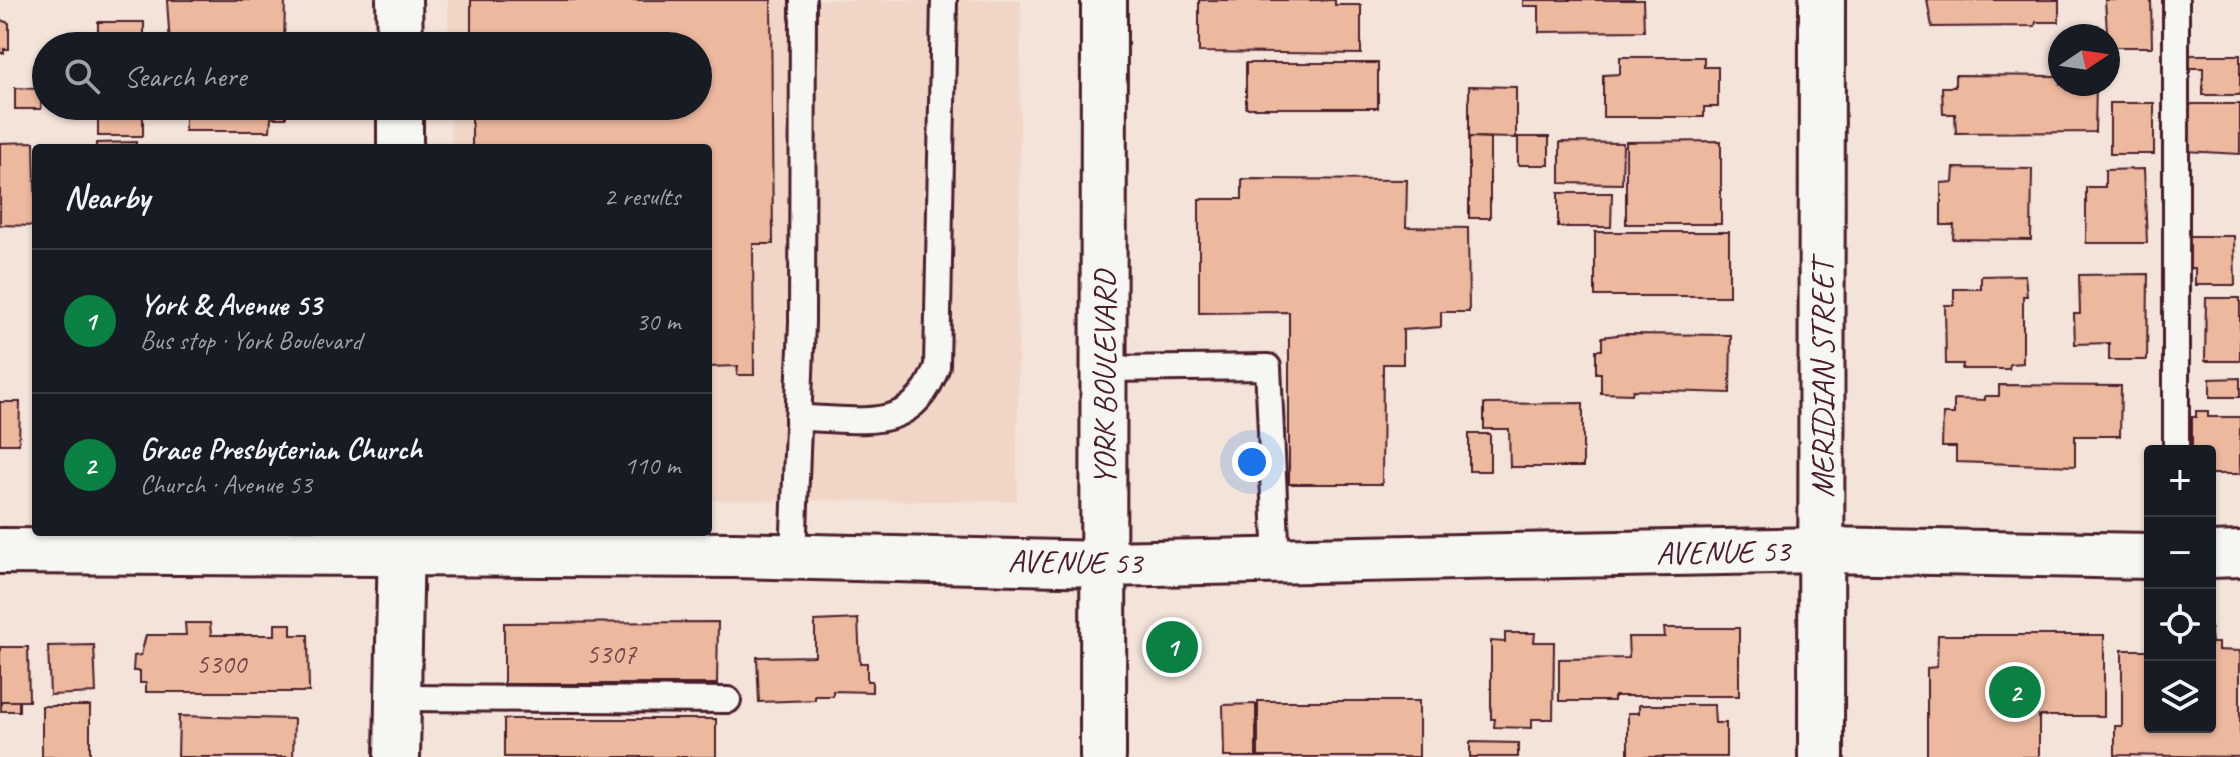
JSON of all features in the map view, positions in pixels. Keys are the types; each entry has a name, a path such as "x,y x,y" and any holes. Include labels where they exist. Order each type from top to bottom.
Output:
{"street":[{"path":"399,0 400,32"},
{"name":"YORK BOULEVARD","path":"1103,757 1104,0"},
{"name":"MERIDIAN STREET","path":"1821,757 1822,0"},
{"path":"400,120 400,144"},
{"path":"397,757 401,543"},
{"name":"AVENUE 53","path":"0,551 401,543 1103,564 1822,550 2144,556"},
{"path":"2216,555 2240,554"}],"lane":[{"path":"793,557 798,418 803,0"},
{"path":"798,418 893,419 916,405 937,366 944,0"},
{"path":"2176,0 2176,445"},
{"path":"1104,369 1268,367 1277,562"},
{"path":"398,698 728,700"}],"shaded area":[{"path":"448,0 1021,0 1017,501 712,500 712,144 451,144 450,120 712,120 712,32 449,32"}],"building":[{"path":"167,0 285,0 284,32 169,32"},
{"path":"471,0 771,0 773,244 753,244 754,375 737,375 738,366 712,367 712,144 472,144 472,120 712,120 712,32 471,32"},
{"path":"1199,0 1335,0 1335,5 1361,5 1361,54 1199,52"},
{"path":"1523,0 1643,0 1644,31 1539,32 1539,6 1523,6"},
{"path":"1927,0 2059,0 2059,22 2036,22 2035,26 1932,27"},
{"path":"2105,0 2151,0 2152,47 2120,47 2120,24 2107,24"},
{"path":"0,20 9,23 9,49 4,49 4,53 0,53"},
{"path":"98,22 144,22 144,32 98,32"},
{"path":"2187,55 2240,55 2240,95 2203,95 2203,68 2187,68"},
{"path":"1620,57 1704,57 1704,67 1718,67 1718,107 1704,107 1704,117 1603,117 1603,75 1620,74"},
{"path":"1246,63 1378,63 1378,108 1246,108"},
{"path":"1955,75 2048,76 2048,96 2096,96 2095,132 1956,133 1955,114 1943,114 1942,87 1955,87"},
{"path":"1469,86 1516,87 1516,138 1469,137"},
{"path":"15,88 32,89 32,109 15,109"},
{"path":"2110,103 2154,103 2154,154 2110,154"},
{"path":"2240,104 2240,154 2185,151 2185,106"},
{"path":"98,120 143,120 143,136 98,136"},
{"path":"185,120 271,120 270,131 185,131"},
{"path":"1469,137 1490,138 1490,218 1469,218"},
{"path":"1518,137 1549,137 1549,165 1518,165"},
{"path":"1721,141 1721,224 1626,224 1626,142"},
{"path":"34,142 32,226 0,225 0,143"},
{"path":"136,142 136,144 96,144"},
{"path":"1560,142 1623,143 1622,184 1560,183"},
{"path":"1954,168 2032,169 2031,240 1953,239 1954,225 1941,225 1941,183 1953,182"},
{"path":"2144,169 2147,243 2086,243 2086,187 2105,187 2105,170"},
{"path":"1242,179 1407,180 1406,227 1468,228 1469,312 1441,312 1441,327 1403,330 1403,364 1383,364 1382,484 1289,484 1289,312 1199,313 1199,199 1242,199"},
{"path":"1558,193 1612,193 1611,227 1558,227"},
{"path":"1595,232 1729,232 1729,296 1595,296"},
{"path":"2185,236 2234,236 2235,285 2195,285 2195,268 2185,268"},
{"path":"2148,274 2147,360 2109,360 2109,343 2075,344 2074,314 2080,314 2079,275"},
{"path":"2025,275 2027,296 2023,296 2023,363 2010,364 2009,369 1962,369 1963,364 1946,364 1945,305 1954,305 1954,289 1981,289 1981,276"},
{"path":"2206,298 2240,298 2240,361 2205,361"},
{"path":"1625,334 1731,335 1730,393 1633,390 1632,394 1601,393 1601,373 1596,373 1596,350 1602,350 1602,337"},
{"path":"2240,378 2240,397 2210,397 2210,379"},
{"path":"1999,385 2121,386 2120,436 2075,436 2075,466 1956,462 1956,447 1942,447 1943,414 1954,414 1954,399 1985,400 1985,396 1999,396"},
{"path":"0,402 20,402 19,444 0,444"},
{"path":"1583,403 1583,467 1510,467 1509,429 1484,429 1484,404"},
{"path":"2196,411 2208,411 2208,417 2240,417 2240,474 2216,474 2216,445 2192,445 2192,417 2196,417"},
{"path":"1469,434 1490,434 1490,471 1469,471"},
{"path":"858,619 860,663 867,663 867,681 872,681 872,692 833,691 833,696 815,696 815,700 759,702 757,657 815,656 815,621"},
{"path":"718,622 717,684 504,684 504,623"},
{"path":"185,623 210,623 211,635 275,635 275,624 291,624 291,635 308,635 309,692 146,692 146,683 140,683 140,671 133,671 134,656 141,655 146,635 186,635"},
{"path":"1664,628 1739,628 1739,696 1614,696 1614,701 1559,701 1559,659 1629,658 1628,637 1665,637"},
{"path":"1505,633 1535,633 1534,642 1554,642 1553,719 1532,719 1532,728 1494,727 1495,719 1491,719 1491,641 1505,642"},
{"path":"1938,635 2104,635 2104,716 2039,716 2039,757 1927,757 1927,668 1937,667"},
{"path":"2216,643 2218,650 2240,651 2240,757 2115,755 2115,726 2122,726 2122,650 2144,650 2144,733 2216,733"},
{"path":"94,645 96,693 50,695 48,646"},
{"path":"0,647 28,647 29,701 0,701"},
{"path":"1,701 19,701 19,711 1,711"},
{"path":"1258,701 1419,701 1419,757 1258,757"},
{"path":"1256,704 1256,757 1224,757 1223,705"},
{"path":"1639,705 1714,705 1715,723 1726,723 1726,757 1628,757 1628,713 1639,713"},
{"path":"42,706 90,706 90,757 42,757"},
{"path":"179,716 294,719 293,757 178,757"},
{"path":"504,719 716,719 716,757 504,757"},
{"path":"1470,742 1518,743 1518,757 1470,757"}],"place":[{"name":"York & Avenue 53","path":"1172,647"},
{"name":"Grace Presbyterian Church","path":"2015,692"}]}
